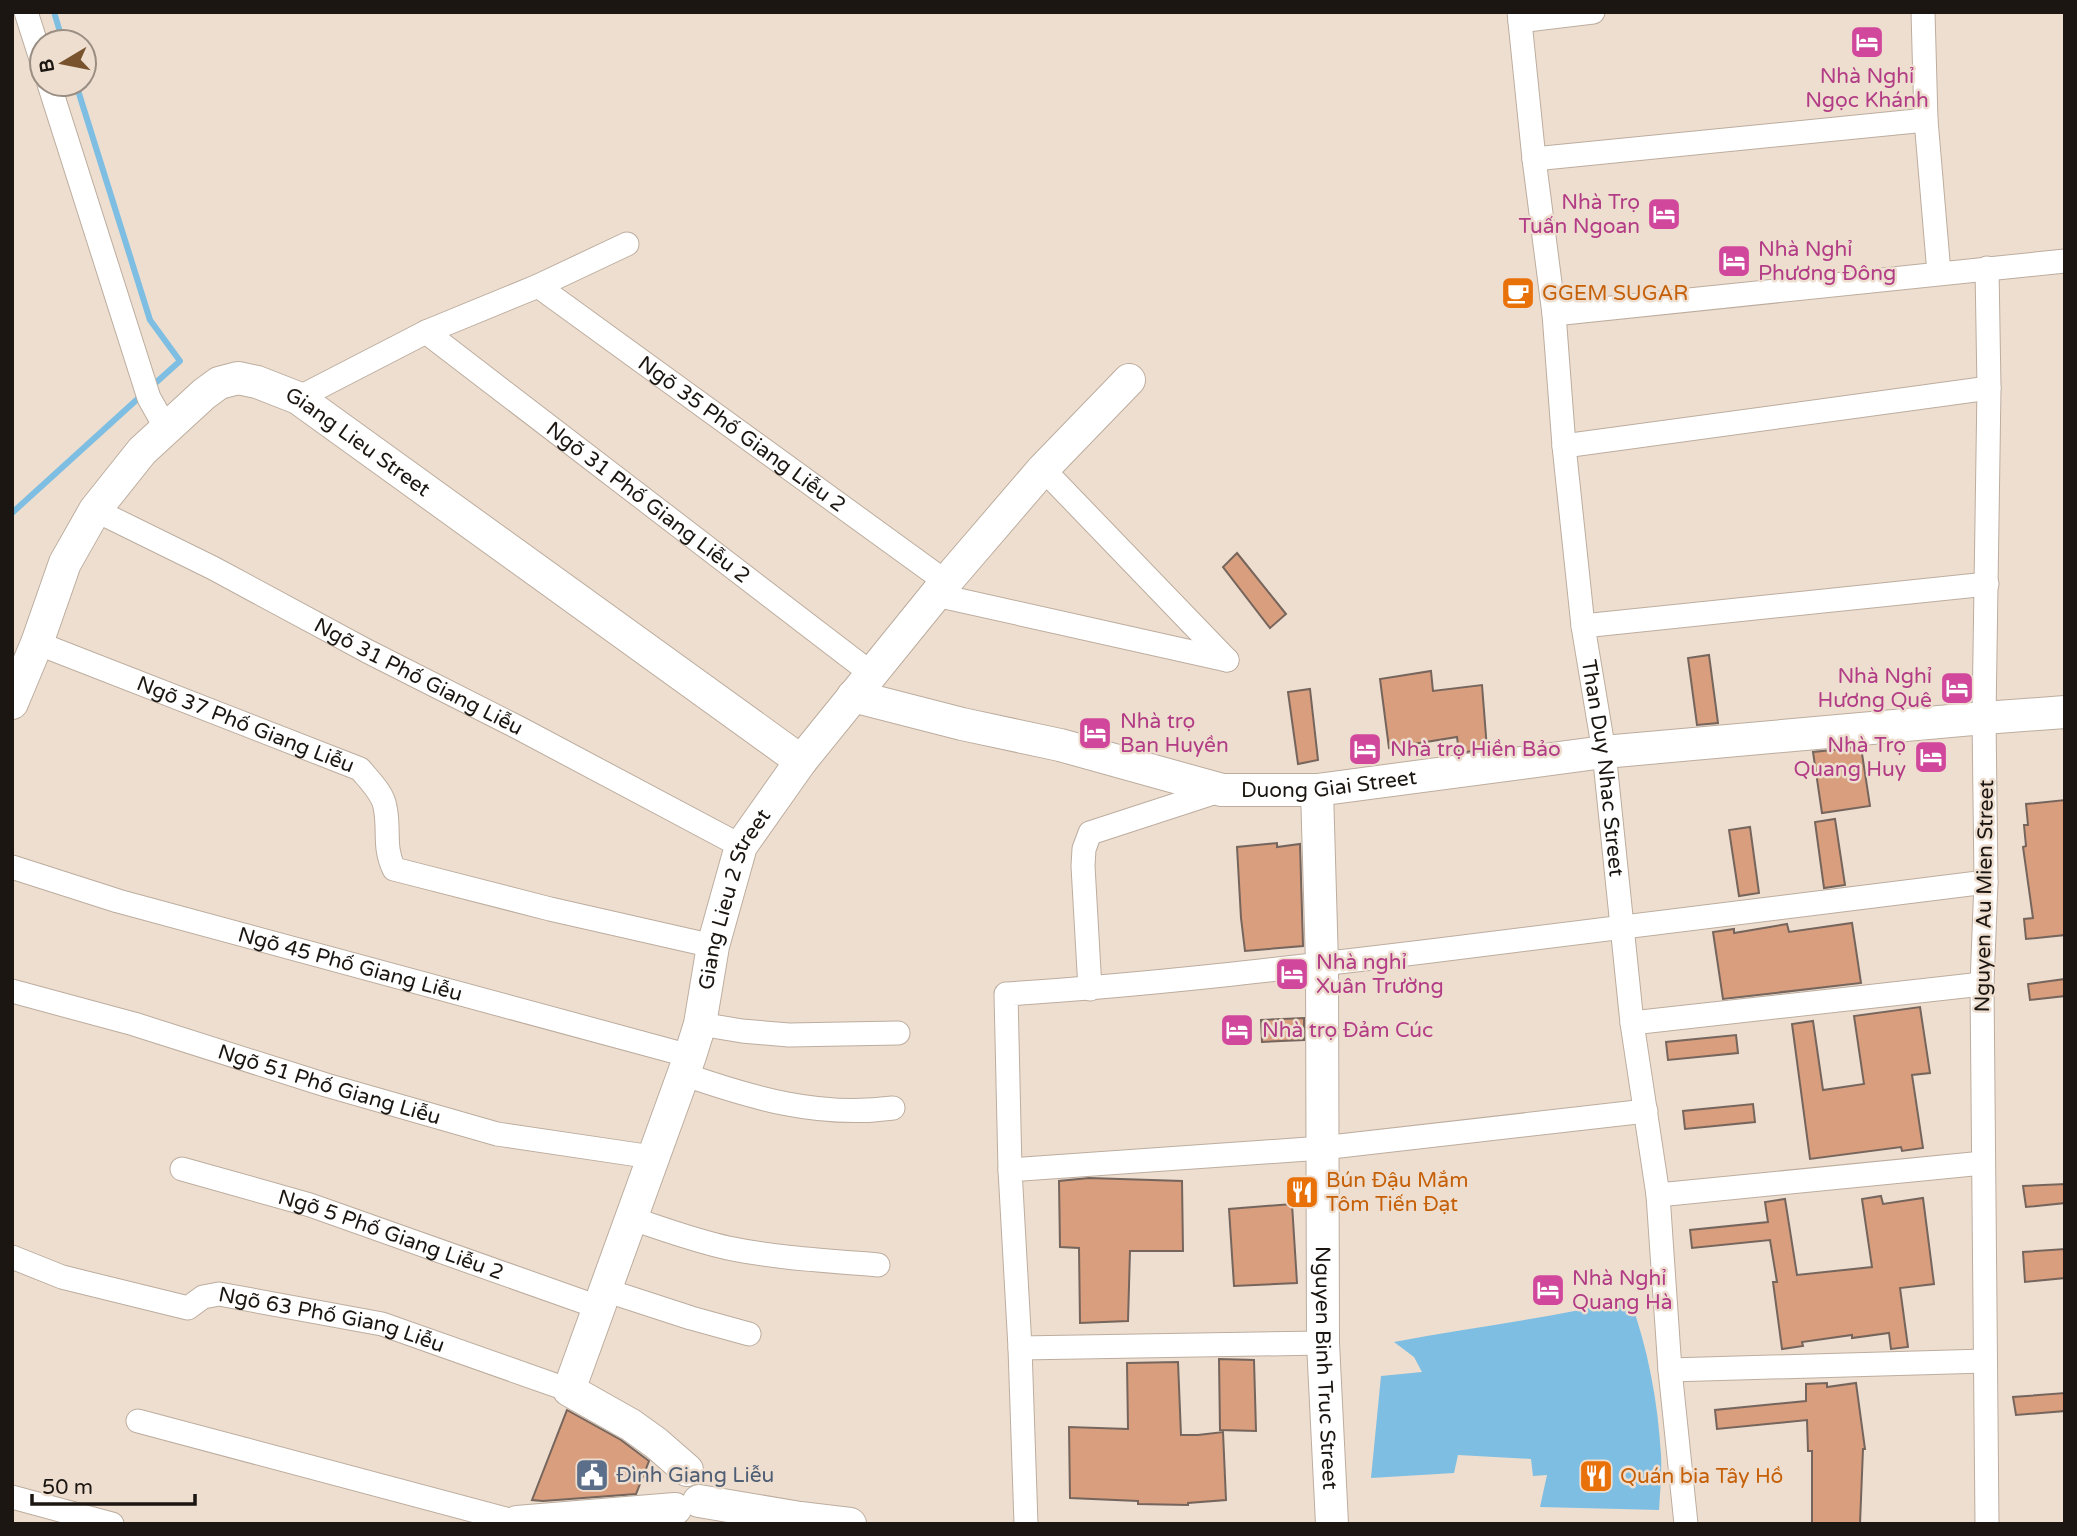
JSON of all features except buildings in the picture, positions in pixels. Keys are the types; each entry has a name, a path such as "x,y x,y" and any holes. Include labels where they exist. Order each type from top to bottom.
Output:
{"street":[{"path":"1519,17 1593,12"},
{"path":"1923,12 1926,120 1939,273"},
{"name":"Than Duy Nhac Street","path":"1519,17 1553,314 1563,446 1583,626 1604,752 1632,1023 1658,1195 1670,1370 1686,1524"},
{"path":"53,98 149,398 167,430"},
{"path":"1534,159 1926,120"},
{"path":"298,398 426,331 538,286 628,244"},
{"path":"1553,314 2065,261"},
{"name":"Nguyen Au Mien Street","path":"1987,268 1989,388 1984,718 1986,882 1982,984 1987,1524"},
{"name":"Ngõ 35 Phố Giang Liễu 2","path":"538,286 941,588"},
{"name":"Ngõ 31 Phố Giang Liễu 2","path":"426,331 862,685"},
{"name":"Giang Lieu Street","path":"12,703 37,643 65,563 95,510 142,451 204,394 219,383 237,377 298,398 801,761"},
{"name":"Giang Lieu 2 Street","path":"569,1390 700,1024 713,946 741,846 801,761 941,588 1043,470 1129,380"},
{"path":"1563,446 1989,388"},
{"path":"941,588 1227,660 1043,470"},
{"name":"Ngõ 31 Phố Giang Liễu","path":"95,510 213,568 741,846"},
{"path":"1583,626 1987,583"},
{"name":"Ngõ 37 Phố Giang Liễu","path":"37,643 360,769 380,794 385,806 388,856 394,869 550,909 713,946"},
{"name":"Duong Giai Street","path":"862,685 962,724 1059,745 1222,790 1317,790 1604,752 2065,712"},
{"path":"1090,989 1083,866 1084,849 1090,833 1222,790"},
{"name":"Nguyen Binh Truc Street","path":"1317,790 1322,964 1323,1343 1332,1524"},
{"name":"Ngõ 45 Phố Giang Liễu","path":"12,867 118,901 686,1065 764,1100 812,1109 893,1108"},
{"path":"1026,1524 1010,1170 1006,994 1090,989 1322,964 1986,882"},
{"path":"1632,1023 1982,984"},
{"name":"Ngõ 51 Phố Giang Liễu","path":"12,991 134,1024 326,1085 497,1134 652,1157"},
{"path":"700,1024 789,1035 898,1033"},
{"path":"1010,1170 1322,1148 1646,1111"},
{"path":"1658,1195 1983,1163"},
{"name":"Ngõ 5 Phố Giang Liễu 2","path":"182,1169 310,1205 601,1298 749,1334"},
{"path":"630,1219 693,1240 732,1249 878,1265"},
{"name":"Ngõ 63 Phố Giang Liễu","path":"12,1257 62,1278 188,1308 203,1297 219,1294 382,1325 569,1390"},
{"path":"1020,1348 1323,1343"},
{"path":"1670,1370 1984,1361"},
{"path":"569,1390 631,1425 697,1476 701,1482 702,1495 667,1511"},
{"path":"138,1421 517,1523 667,1511 800,1518 850,1524"},
{"path":"12,1497 112,1524"}],"water":[{"path":"1630,1299 1647,1356 1657,1415 1661,1462 1659,1510 1540,1507 1547,1475 1533,1476 1531,1459 1458,1455 1454,1473 1371,1478 1381,1376 1422,1372 1414,1357 1394,1342 1571,1312"}],"waterway":[{"path":"54,12 59,28"},
{"path":"80,98 150,320 180,361 151,387"},
{"path":"12,513 143,394"}],"place":[{"name":"Nhà Nghỉ Ngọc Khánh","path":"1867,42"},
{"name":"Nhà Trọ Tuấn Ngoan","path":"1664,214"},
{"name":"Nhà Nghỉ Phương Đông","path":"1734,261"},
{"name":"GGEM SUGAR","path":"1518,293"},
{"name":"Nhà Nghỉ Hương Quê","path":"1957,688"},
{"name":"Nhà trọ Ban Huyền","path":"1095,733"},
{"name":"Nhà trọ Hiền Bảo","path":"1365,749"},
{"name":"Nhà Trọ Quang Huy","path":"1931,757"},
{"name":"Nhà nghỉ Xuân Trường","path":"1292,974"},
{"name":"Nhà trọ Đảm Cúc","path":"1237,1030"},
{"name":"Bún Đậu Mắm Tôm Tiến Đạt","path":"1302,1192"},
{"name":"Nhà Nghỉ Quang Hà","path":"1548,1290"},
{"name":"Đình Giang Liễu","path":"592,1475"},
{"name":"Quán bia Tây Hồ","path":"1596,1476"}]}
